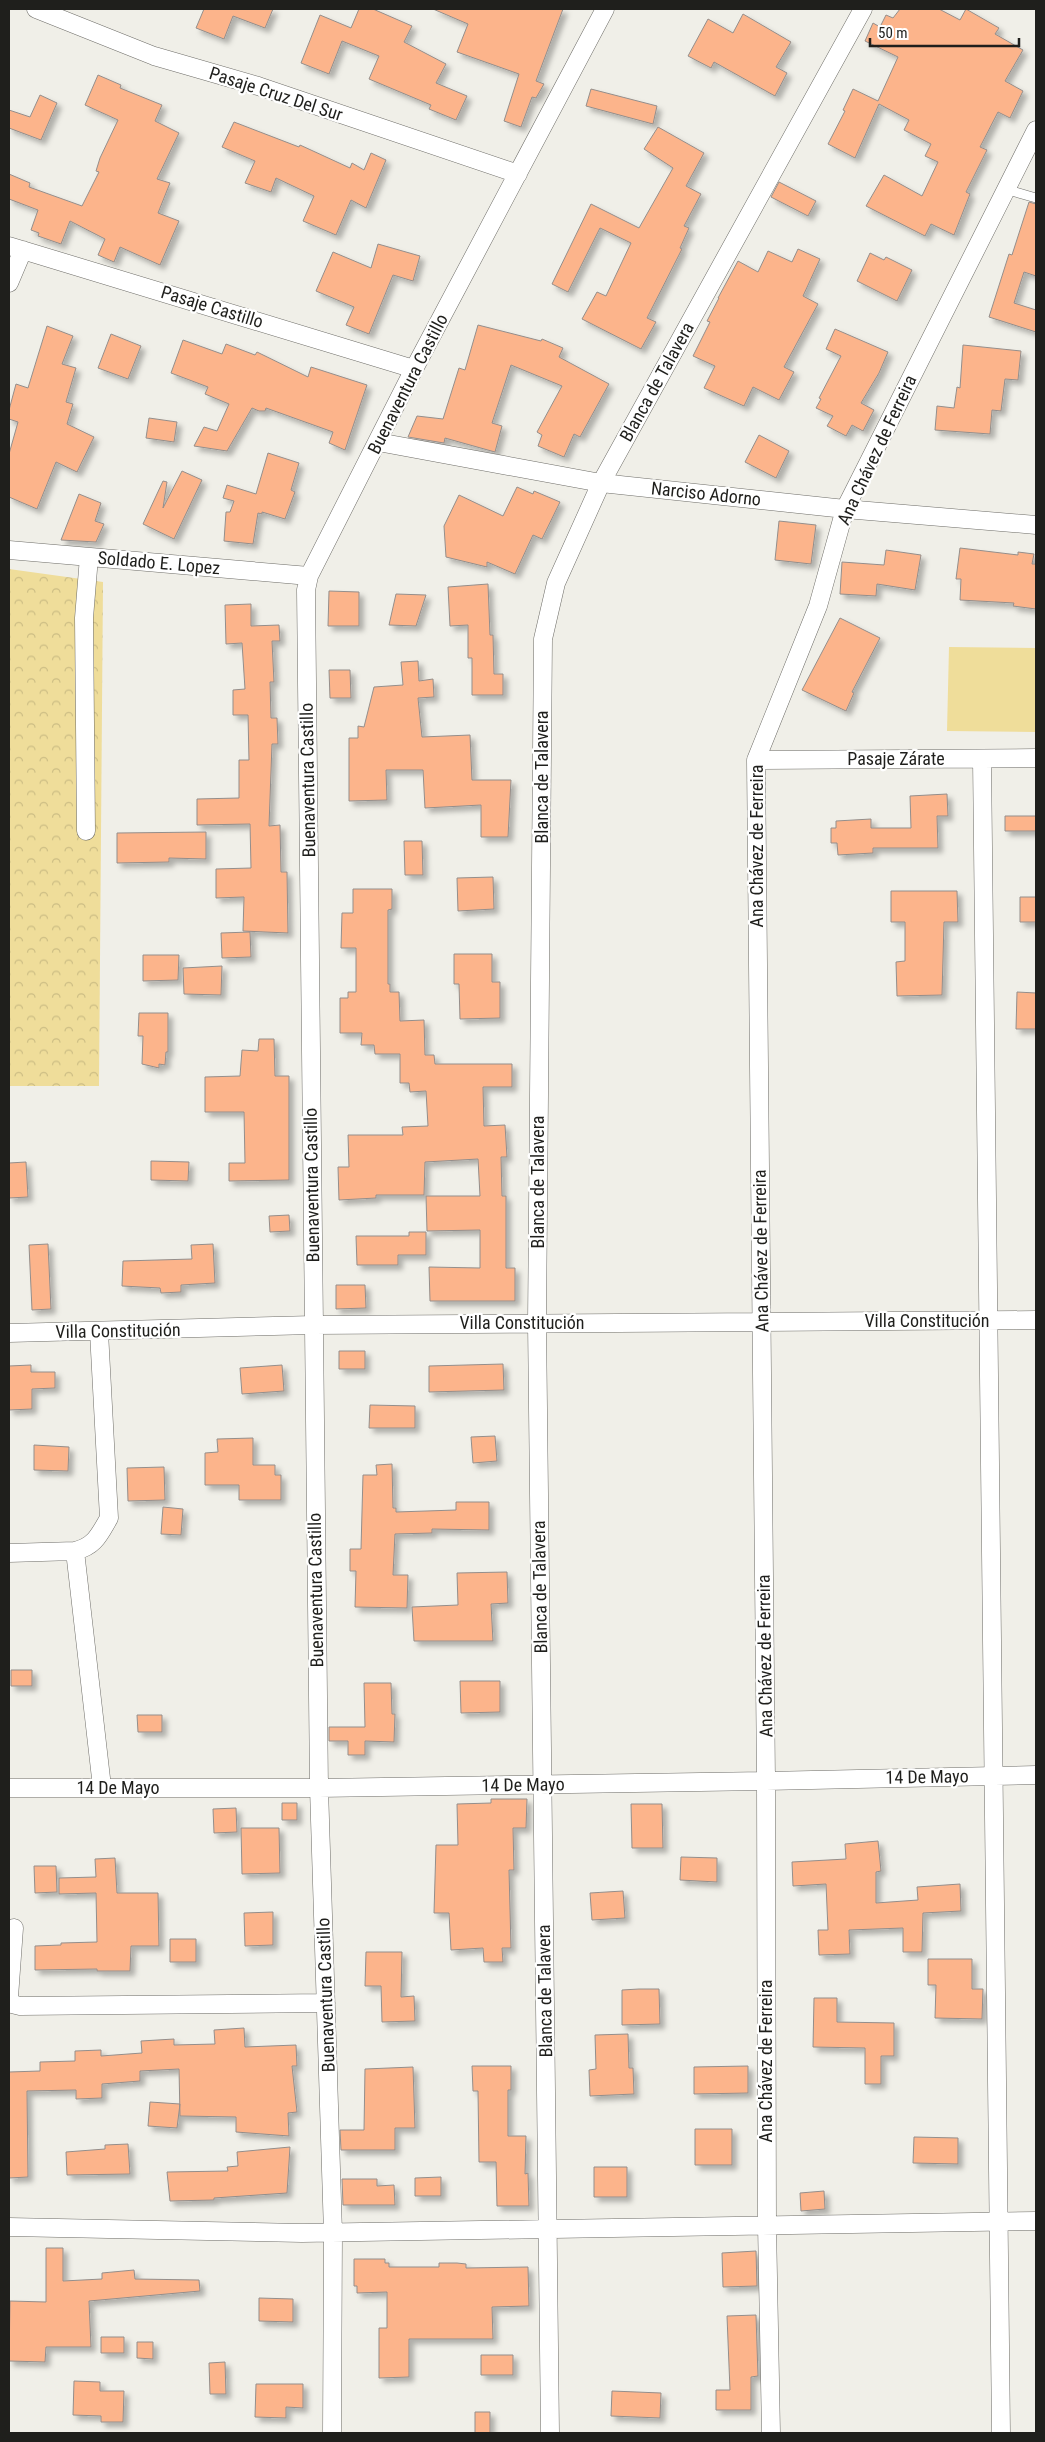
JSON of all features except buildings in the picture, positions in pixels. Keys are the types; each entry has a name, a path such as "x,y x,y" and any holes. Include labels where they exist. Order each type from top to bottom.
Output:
{"street":[{"name":"Pasaje Cruz Del Sur","path":"36,9 154,56 258,86 518,174"},
{"name":"Buenaventura Castillo","path":"332,2433 332,2233 319,1788 306,590 309,576 414,369 605,9"},
{"name":"Blanca de Talavera","path":"550,2433 537,1323 543,639 556,583 601,484 863,9"},
{"name":"Ana Chávez de Ferreira","path":"771,2433 766,2225 766,1782 756,760 818,606 845,509 1036,130"},
{"name":"Pasaje Castillo","path":"16,248 414,369"},
{"path":"9,283 16,248"},
{"name":"Narciso Adorno","path":"378,442 601,484 845,509 1036,525"},
{"name":"Soldado E. Lopez","path":"9,550 309,576"},
{"path":"86,830 84,618 89,557"},
{"name":"Pasaje Zárate","path":"756,760 1036,758"},
{"path":"982,759 986,1321 1000,2433"},
{"name":"Villa Constitución","path":"9,1333 537,1323 1036,1320"},
{"path":"9,1553 76,1551 88,1548 99,1536 109,1518 100,1332"},
{"path":"76,1551 102,1788"},
{"name":"14 De Mayo","path":"9,1788 319,1788 766,1782 1036,1775"},
{"path":"14,1928 9,1997 12,2004 20,2006 326,2003"},
{"path":"9,2227 332,2233 1036,2221"}],"lane":[{"path":"1005,189 1036,198"}],"green space":[{"path":"9,569 103,582 99,1086 9,1086"},
{"path":"949,647 1036,648 1036,732 947,731"}]}
